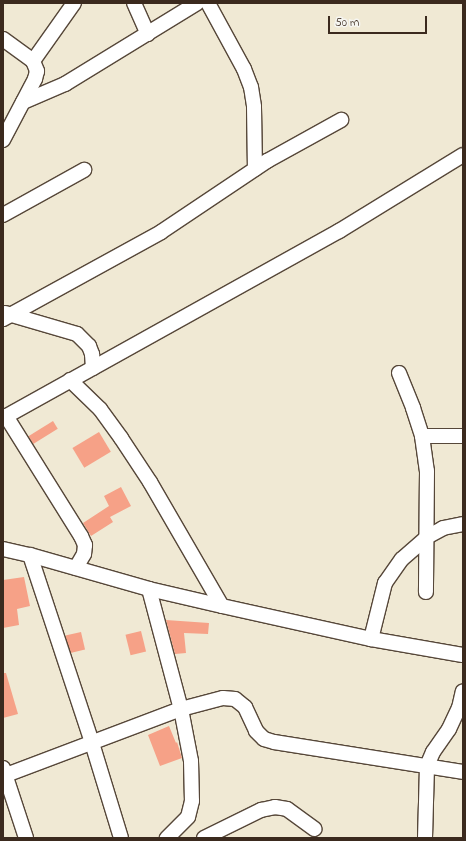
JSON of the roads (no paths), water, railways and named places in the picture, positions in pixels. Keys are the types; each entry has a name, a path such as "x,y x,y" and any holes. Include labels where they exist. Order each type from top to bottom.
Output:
{"street":[{"path":"33,61 74,3"},
{"path":"134,3 148,34"},
{"path":"23,102 65,84 197,3"},
{"path":"208,3 244,68 251,87 254,107 255,169"},
{"path":"3,39 33,61 37,71 35,79 3,140"},
{"path":"5,315 161,232 255,169 341,120"},
{"path":"76,568 84,554 85,545 83,540 4,417 339,231 463,155"},
{"path":"3,215 84,170"},
{"path":"5,315 76,334 89,346 92,354 93,368"},
{"path":"399,373 422,436 427,471 426,592"},
{"path":"70,380 100,409 121,438 150,482 222,606"},
{"path":"422,436 463,436"},
{"path":"372,639 385,583 402,558 427,537 443,528 463,524"},
{"path":"3,549 30,555 149,589 222,606 372,639 463,655"},
{"path":"30,555 92,743 121,838"},
{"path":"149,589 181,709 191,761 192,801 188,817 167,838"},
{"path":"425,838 427,766 433,752 449,729 459,708 463,691"},
{"path":"26,838 4,772 92,743 181,709 223,698 235,699 245,707 256,731 264,739 274,742 463,772"},
{"path":"204,838 261,810 275,807 287,809 315,829"}]}
